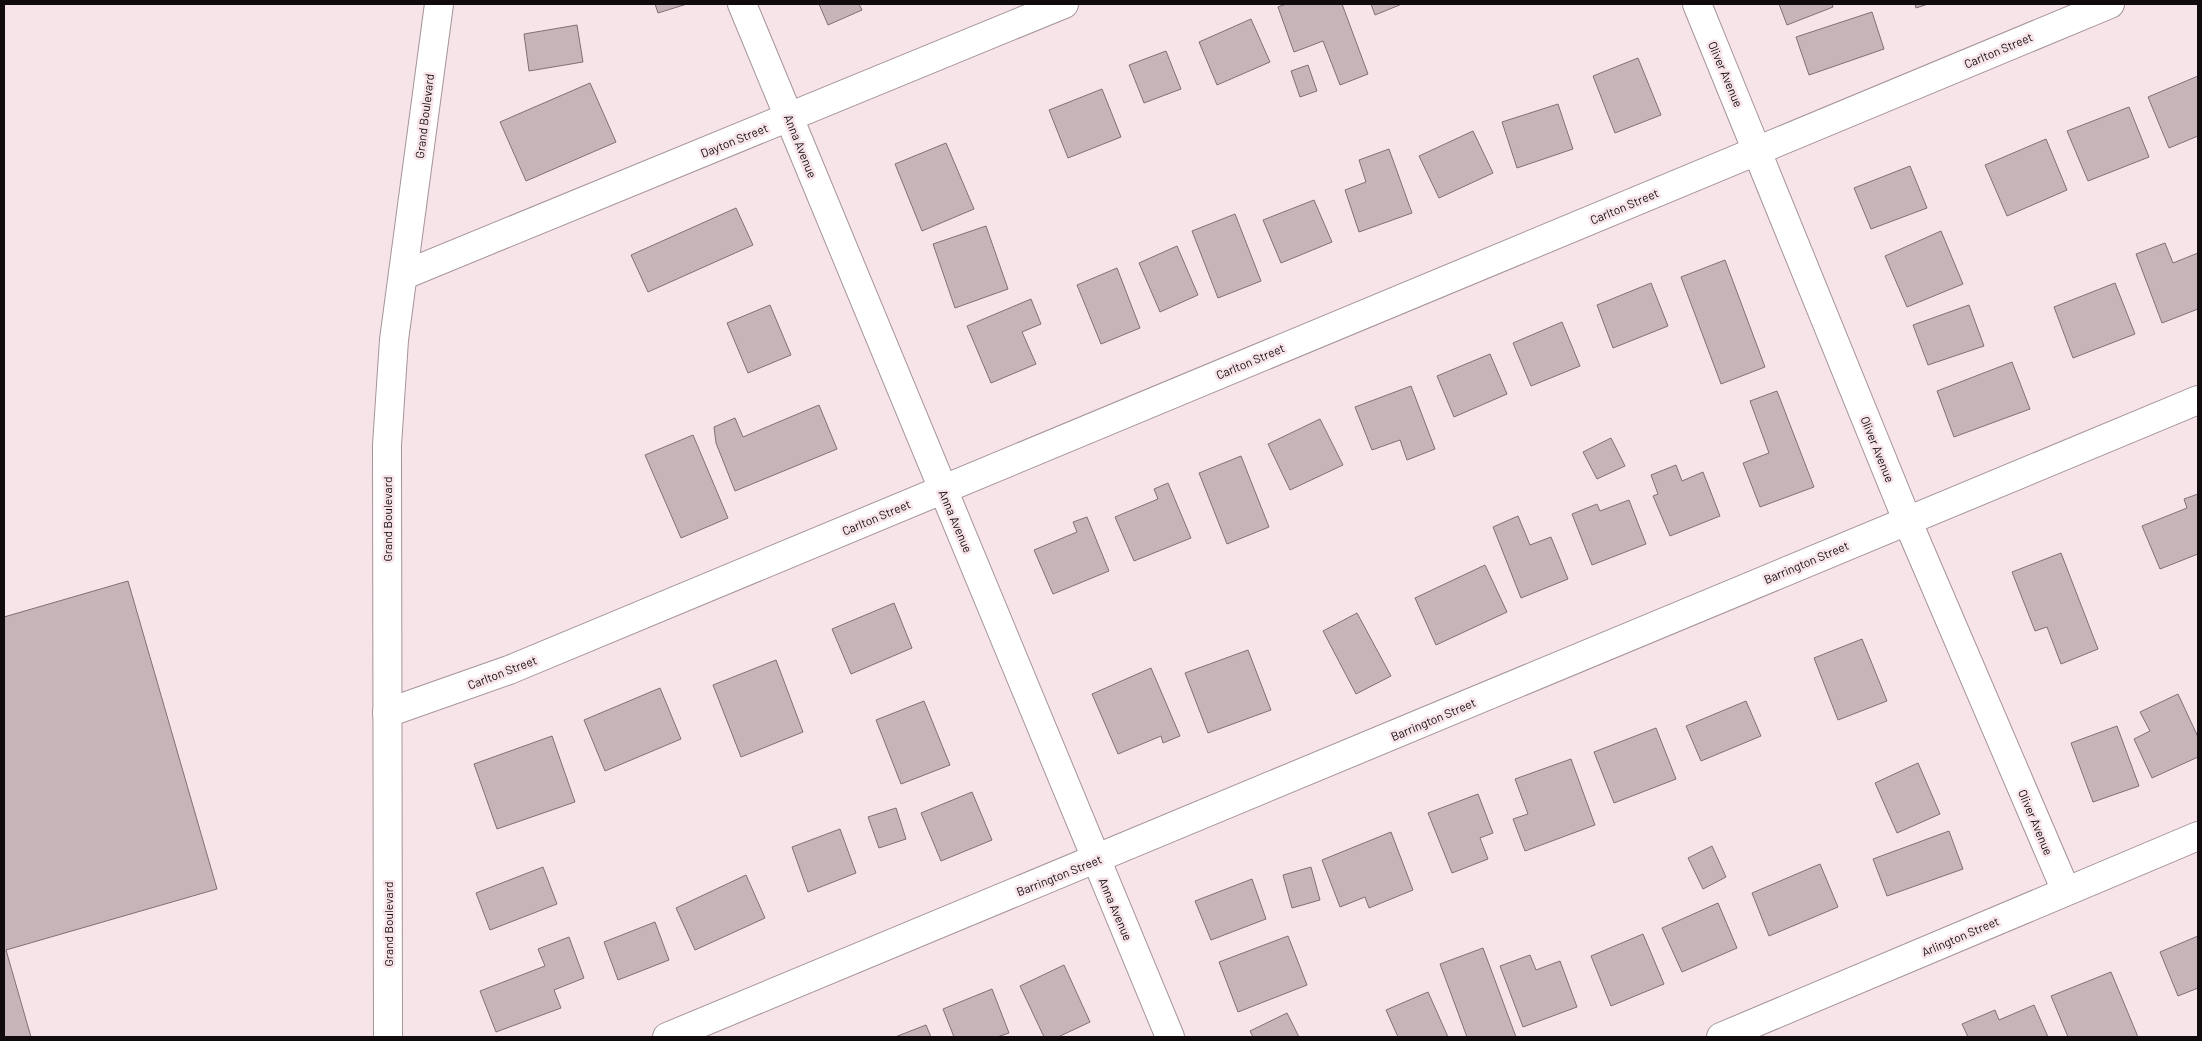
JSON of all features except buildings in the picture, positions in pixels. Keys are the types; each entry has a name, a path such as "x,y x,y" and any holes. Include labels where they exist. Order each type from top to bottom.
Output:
{"street":[{"name":"Grand Boulevard","path":"388,1037 387,445 394,340 439,4"},
{"name":"Anna Avenue","path":"742,4 1170,1037"},
{"name":"Dayton Street","path":"404,275 1064,4"},
{"name":"Oliver Avenue","path":"1697,4 1907,520 2066,891"},
{"name":"Carlton Street","path":"387,713 510,670 2110,4"},
{"name":"Barrington Street","path":"667,1037 2198,400"},
{"name":"Arlington Street","path":"1721,1037 2198,836"}]}
